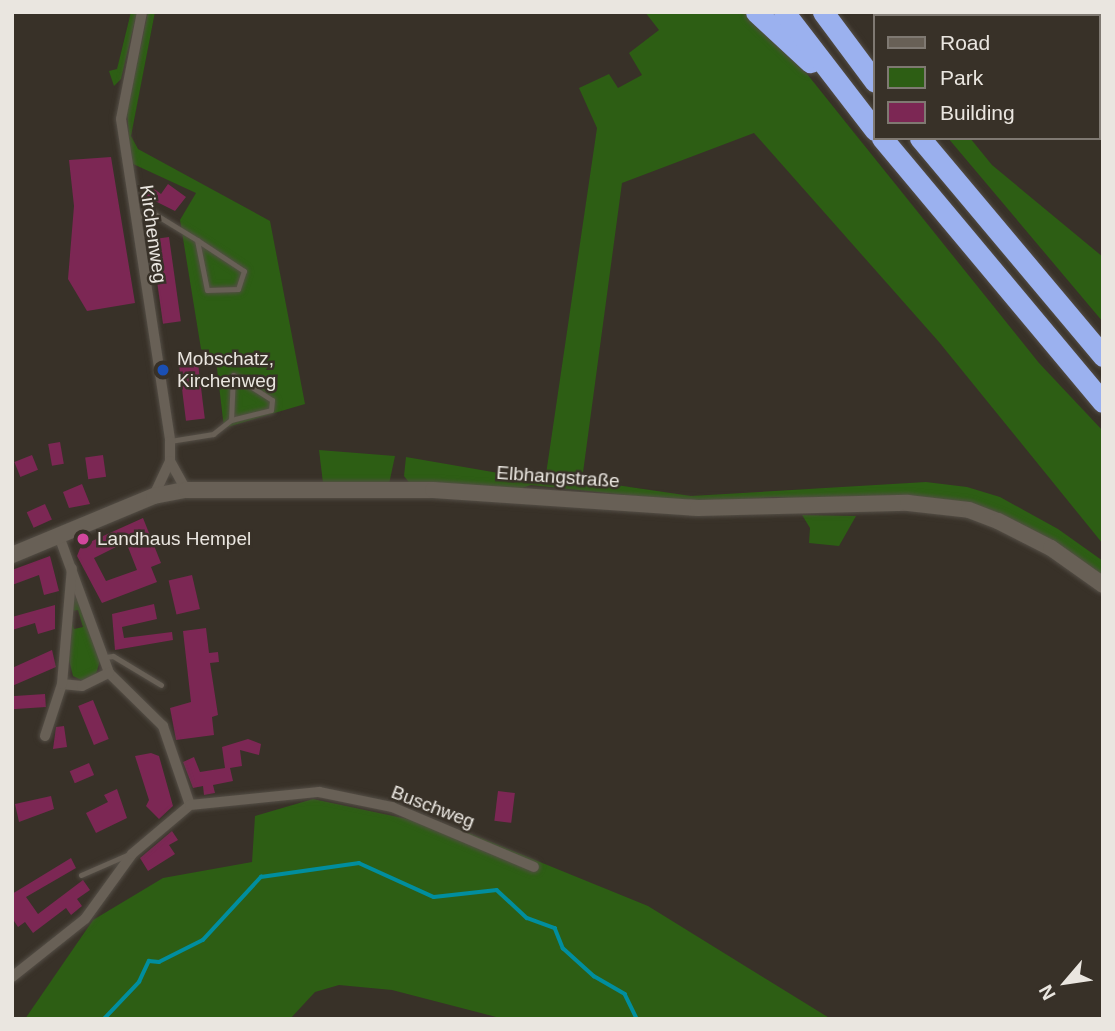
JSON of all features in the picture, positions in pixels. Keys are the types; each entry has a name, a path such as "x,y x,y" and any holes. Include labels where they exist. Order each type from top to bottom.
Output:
{"highway":[{"path":"756,12 846,94"},
{"path":"784,12 874,129"},
{"path":"823,12 874,81"},
{"path":"883,140 1103,402"},
{"path":"922,140 1103,356"}],"street":[{"name":"Kirchenweg","path":"142,12 122,106 133,217 170,441 170,461 154,496"},
{"name":"Kirchenweg","path":"170,461 186,490"},
{"name":"Elbhangstraße","path":"12,555 154,496 186,490 433,490 698,508 932,504 998,521 1099,581"},
{"path":"12,977 85,919 132,854 190,805 163,726 109,673 59,536"},
{"path":"46,736 62,684 72,568"},
{"path":"62,684 82,686 109,673"},
{"name":"Buschweg","path":"190,805 320,792 392,807 534,867"}],"lane":[{"path":"133,217 153,213 197,240 244,271 238,289 206,290 197,240"},
{"path":"170,441 213,434 231,420 271,410 272,400 233,375 231,420"},
{"path":"105,657 113,656 161,685"},
{"path":"81,875 132,854"}],"green space":[{"path":"131,12 137,12 121,79 114,86 109,71 117,69"},
{"path":"148,12 155,12 131,136 138,149 270,221 305,404 224,428 216,360 201,349 180,220 196,193 131,163 127,111"},
{"path":"645,12 749,12 807,74 1039,363 1103,431 1103,544 939,342 754,133 622,183 582,480 691,496 926,482 967,487 1000,497 1058,529 1103,561 1103,577 995,514 776,497 692,502 531,485 516,490 411,485 404,476 406,457 545,481 597,128 579,88 609,74 618,88 642,75 629,53 659,30"},
{"path":"950,140 972,140 992,165 1103,257 1103,322"},
{"path":"319,450 395,456 389,484 323,483"},
{"path":"802,515 856,516 839,546 809,543 810,528"},
{"path":"72,585 101,657 96,674 83,681 73,676 69,660 72,623 74,629 83,627 78,610 71,611"},
{"path":"313,799 464,831 648,906 831,1019 504,1019 392,990 339,985 315,992 290,1019 25,1019 93,920 163,878 252,862 255,816"}],"building":[{"path":"111,157 135,303 87,311 68,279 74,206 69,160"},
{"path":"168,184 186,197 175,211 141,194 149,185 161,194"},
{"path":"169,237 181,321 163,324 151,240"},
{"path":"197,355 205,419 186,421 178,357"},
{"path":"60,442 64,464 52,466 48,444"},
{"path":"32,455 38,470 20,477 14,462"},
{"path":"103,455 106,477 88,479 85,458"},
{"path":"82,484 90,504 69,508 63,492"},
{"path":"45,504 52,520 34,528 27,512"},
{"path":"143,518 161,563 151,567 157,582 102,603 77,556 81,546","holes":["126,542 137,570 106,581 94,558"]},
{"path":"50,556 59,591 44,595 39,575 12,585 12,570"},
{"path":"192,575 200,609 176,615 169,580"},
{"path":"154,604 157,619 122,627 124,638 172,632 173,640 115,650 112,614"},
{"path":"55,605 55,629 38,634 35,623 12,630 12,617"},
{"path":"206,628 209,653 218,652 219,662 210,663 218,715 212,717 214,735 176,740 170,708 191,702 183,631"},
{"path":"52,650 56,667 12,686 12,668"},
{"path":"45,694 46,707 12,709 12,696"},
{"path":"93,700 109,739 94,745 78,706"},
{"path":"64,726 67,747 53,749 56,727"},
{"path":"248,739 261,744 259,755 240,750 242,766 230,768 233,781 213,785 215,793 204,795 203,786 193,788 183,762 194,757 200,772 225,768 222,747"},
{"path":"151,753 159,756 173,806 159,819 146,806 149,800 135,756"},
{"path":"89,763 94,775 75,783 70,771"},
{"path":"117,789 127,818 96,833 86,813 108,802 104,795"},
{"path":"498,791 515,793 511,823 494,821"},
{"path":"51,796 54,809 19,822 15,804"},
{"path":"172,831 178,840 169,845 175,854 148,871 140,858"},
{"path":"71,858 76,868 26,897 38,914 83,880 90,890 77,899 82,906 71,915 66,908 33,933 25,922 18,927 12,918 12,894"}],"waterway":[{"path":"104,1019 139,982 149,961 159,962 203,940 261,877 359,863 434,897 497,890 527,918 555,928 563,948 594,976 625,994 637,1019"}],"place":[{"name":"Mobschatz, Kirchenweg","path":"163,370"},
{"name":"Landhaus Hempel","path":"83,539"}]}
